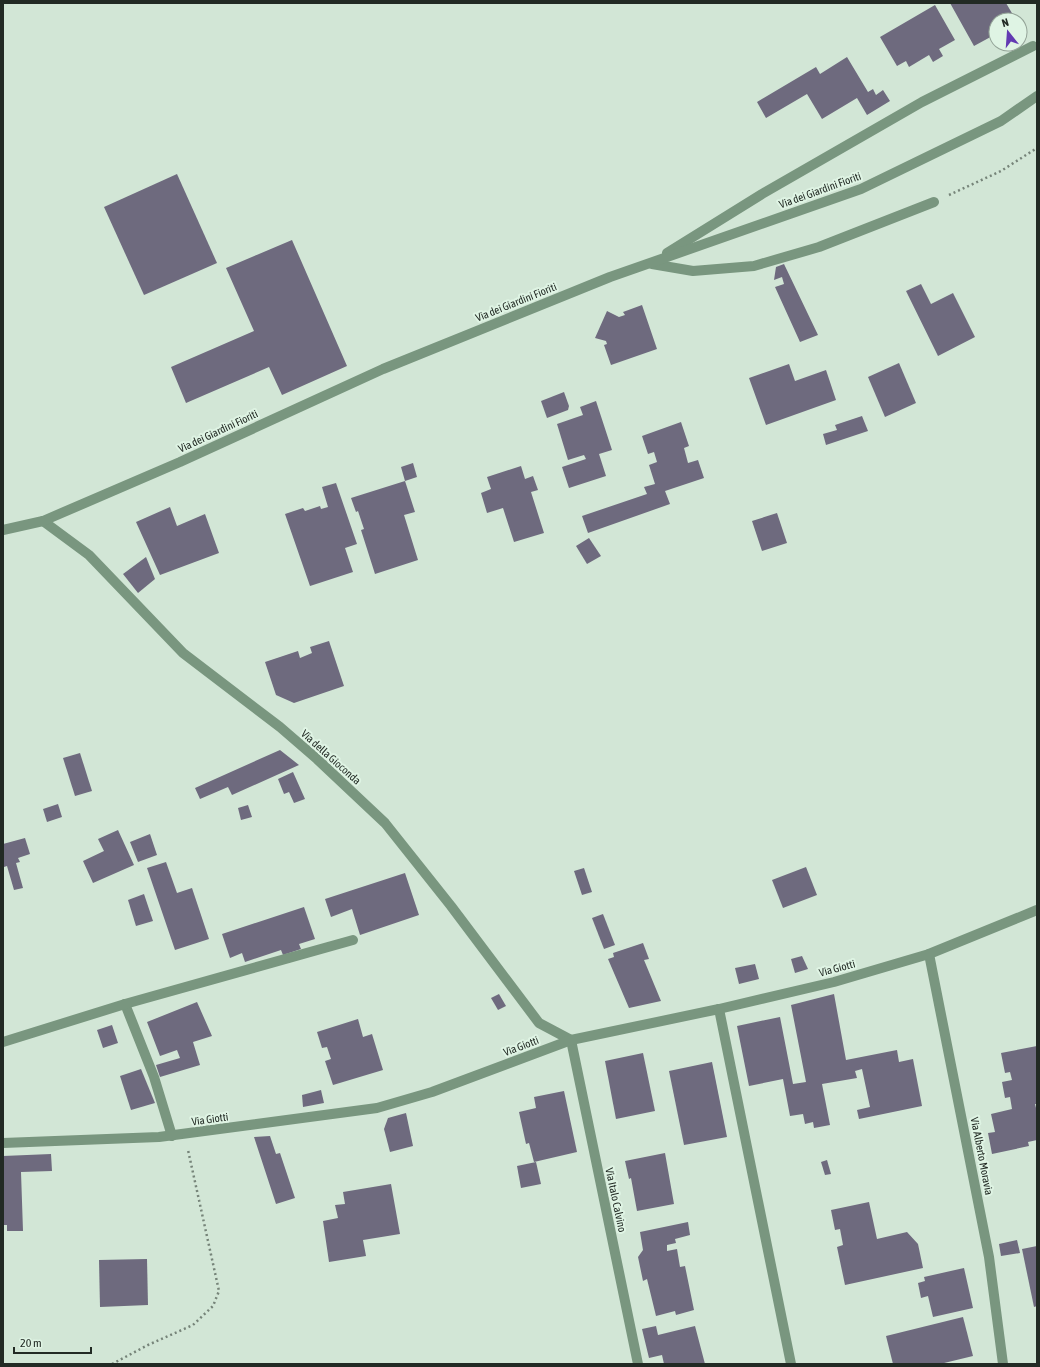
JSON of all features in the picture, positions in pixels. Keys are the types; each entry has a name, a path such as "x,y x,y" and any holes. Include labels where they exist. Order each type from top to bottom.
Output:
{"street":[{"path":"650,263 762,194 922,102 1033,46"},
{"name":"Via dei Giardini Fioriti","path":"3,530 43,521 180,462 383,369 610,277 862,189 1001,121 1037,96"},
{"path":"650,263 693,271 754,266 819,247 934,202"},
{"name":"Via della Gioconda","path":"43,521 89,555 183,653 285,732 317,759 385,823 451,906 539,1023 570,1040"},
{"name":"Via Giotti","path":"3,1143 172,1136 376,1108 432,1092 570,1040 719,1009 834,982 930,954 1037,910"},
{"path":"3,1042 125,1004 353,940"},
{"name":"Via Alberto Moravia","path":"930,954 989,1256 1003,1364"},
{"path":"125,1004 154,1077 172,1136"},
{"path":"719,1009 791,1364"},
{"name":"Via Italo Calvino","path":"570,1040 638,1364"}],"path":[{"path":"934,202 1002,171 1037,148"},
{"path":"112,1364 148,1345 193,1325 213,1306 219,1291 184,1134"}],"building":[{"path":"950,3 1006,3 1011,12 988,12 988,38 974,46"},
{"path":"935,5 955,40 939,49 943,56 933,62 929,55 909,67 906,61 897,66 880,37"},
{"path":"847,57 868,92 873,89 876,95 883,90 890,101 867,115 857,98 822,119 807,94 766,118 757,102 816,67 820,74"},
{"path":"177,174 217,263 144,295 104,207"},
{"path":"292,240 347,366 282,395 269,367 186,403 171,367 254,331 226,268"},
{"path":"784,264 818,335 800,342 775,287 784,284 782,277 774,280 776,267"},
{"path":"921,284 931,304 953,293 975,337 938,356 906,291"},
{"path":"642,305 657,349 611,365 604,345 607,344 606,341 595,338 607,311 619,317 625,315 623,312"},
{"path":"899,363 916,403 885,417 868,377"},
{"path":"789,364 795,381 826,370 836,400 766,425 749,378"},
{"path":"564,392 569,406 568,410 547,418 541,401"},
{"path":"596,401 612,450 599,454 606,476 569,488 562,467 586,459 584,455 568,460 557,424 583,415 580,407"},
{"path":"862,416 868,431 826,445 823,434 837,430 835,425"},
{"path":"681,422 689,446 684,448 688,463 698,460 704,478 665,491 670,504 588,533 582,516 647,494 644,487 655,484 649,465 657,462 654,452 648,454 642,436"},
{"path":"413,463 417,477 405,481 401,467"},
{"path":"521,466 525,479 533,476 538,490 531,492 544,533 514,542 503,508 487,513 481,493 491,489 487,477"},
{"path":"405,481 415,512 404,515 418,560 375,574 361,530 364,529 358,511 356,512 351,498"},
{"path":"336,483 357,544 345,548 353,572 310,586 285,514 303,508 305,511 320,506 321,509 328,507 322,487"},
{"path":"170,507 177,526 205,514 219,553 160,575 136,522"},
{"path":"777,513 787,543 762,551 752,521"},
{"path":"589,538 601,556 587,564 576,546"},
{"path":"146,557 155,579 138,593 123,574"},
{"path":"329,641 344,686 294,703 276,695 265,662 298,651 300,658 312,653 310,647"},
{"path":"280,750 299,765 232,795 228,787 200,799 195,788"},
{"path":"80,753 92,791 75,796 63,758"},
{"path":"293,772 305,799 294,803 289,792 284,794 278,779"},
{"path":"58,804 62,817 47,822 43,809"},
{"path":"248,805 252,817 241,820 238,808"},
{"path":"118,830 134,865 93,883 83,861 104,851 98,839"},
{"path":"150,834 157,855 138,862 130,842"},
{"path":"25,838 30,854 18,858 20,862 16,863 23,888 14,890 7,866 4,867 3,864 3,844"},
{"path":"166,862 177,893 192,888 209,939 175,950 147,868"},
{"path":"806,867 817,895 783,908 772,880"},
{"path":"584,868 592,892 582,895 574,871"},
{"path":"405,873 419,915 360,935 352,909 331,917 325,899"},
{"path":"144,894 153,921 136,926 128,900"},
{"path":"304,907 315,939 299,944 301,949 283,955 281,950 245,962 242,953 230,958 222,934"},
{"path":"603,914 615,945 604,949 592,918"},
{"path":"643,943 649,959 644,960 661,1001 629,1008 608,959 614,957 613,953"},
{"path":"802,956 808,969 795,973 791,959"},
{"path":"755,964 759,979 739,984 735,968"},
{"path":"499,994 506,1006 498,1010 491,998"},
{"path":"834,994 846,1060 897,1050 899,1062 913,1059 922,1106 859,1119 857,1110 870,1107 862,1069 855,1071 857,1078 822,1084 830,1125 814,1128 813,1122 805,1124 803,1114 790,1116 783,1079 749,1086 737,1026 780,1017 793,1084 806,1082 791,1005"},
{"path":"197,1002 212,1036 193,1042 200,1065 160,1077 156,1065 180,1058 177,1050 160,1056 147,1022"},
{"path":"358,1019 363,1037 372,1034 383,1070 333,1085 325,1061 331,1059 327,1047 322,1048 317,1032"},
{"path":"112,1025 118,1043 103,1048 97,1030"},
{"path":"1037,1046 1037,1104 1035,1104 1037,1112 1037,1140 1028,1142 1029,1146 992,1154 988,1133 995,1132 991,1114 1012,1109 1010,1097 1005,1098 1002,1082 1012,1080 1010,1072 1005,1073 1001,1053"},
{"path":"643,1053 655,1111 616,1119 605,1061"},
{"path":"712,1062 727,1137 684,1145 669,1071"},
{"path":"141,1069 155,1103 131,1110 120,1076"},
{"path":"321,1090 324,1103 303,1107 302,1095"},
{"path":"564,1091 577,1152 534,1162 529,1143 526,1144 519,1112 536,1108 534,1097"},
{"path":"406,1113 413,1146 390,1152 384,1129 388,1118"},
{"path":"270,1136 276,1154 280,1153 295,1198 276,1204 254,1137"},
{"path":"665,1153 674,1204 637,1211 631,1178 629,1179 625,1161"},
{"path":"51,1154 52,1171 21,1172 23,1231 7,1231 7,1225 3,1225 3,1156"},
{"path":"827,1160 831,1174 825,1175 821,1162"},
{"path":"536,1162 541,1184 521,1188 517,1166"},
{"path":"391,1184 400,1234 363,1240 366,1256 329,1262 323,1221 338,1218 335,1205 345,1204 343,1192"},
{"path":"869,1202 877,1239 907,1232 918,1244 923,1268 845,1285 837,1247 843,1245 840,1229 835,1230 831,1210"},
{"path":"688,1222 690,1235 675,1239 676,1243 667,1245 667,1251 677,1249 680,1267 685,1266 694,1310 676,1315 675,1311 656,1316 647,1279 643,1281 638,1257 643,1250 640,1232"},
{"path":"1017,1240 1020,1253 1001,1256 999,1244"},
{"path":"1037,1246 1037,1306 1034,1307 1022,1249"},
{"path":"147,1259 148,1305 100,1307 99,1260"},
{"path":"964,1268 973,1308 933,1317 928,1296 921,1298 918,1283 925,1281 924,1277"},
{"path":"963,1317 973,1356 940,1364 893,1364 886,1336"},
{"path":"656,1326 658,1335 695,1326 705,1364 664,1364 662,1355 649,1358 642,1329"}]}
